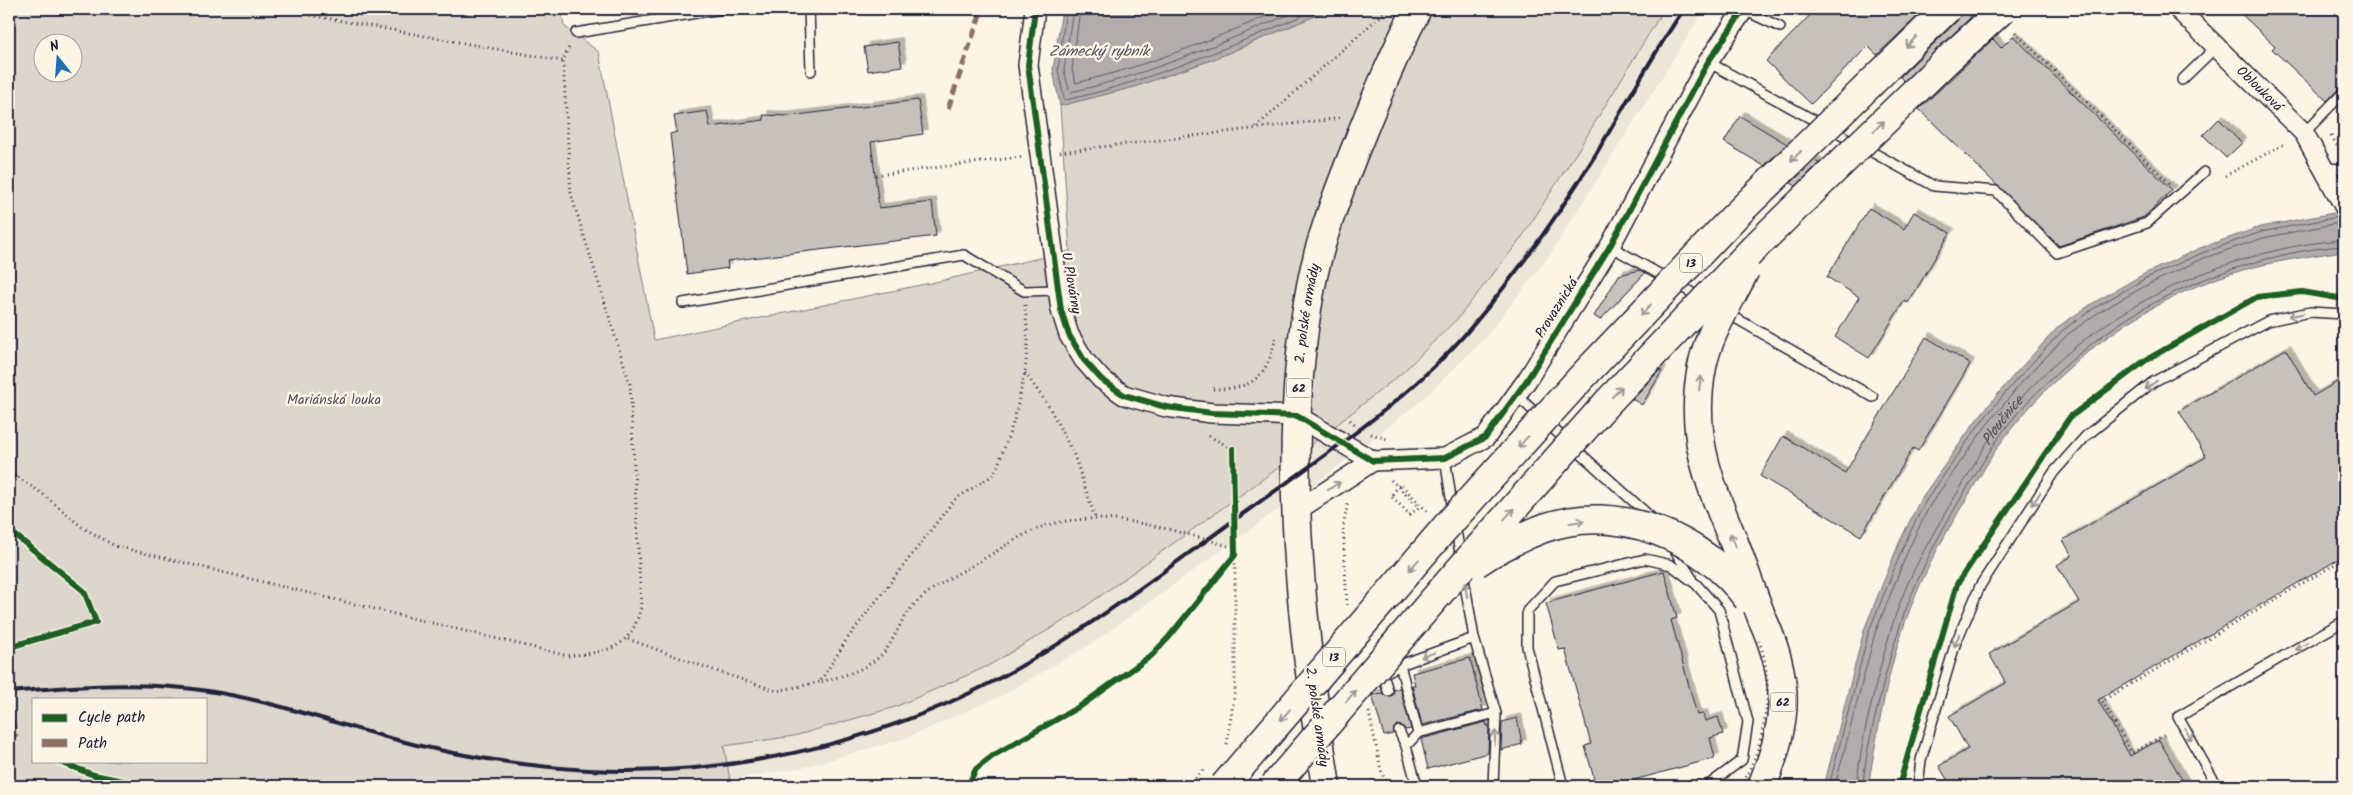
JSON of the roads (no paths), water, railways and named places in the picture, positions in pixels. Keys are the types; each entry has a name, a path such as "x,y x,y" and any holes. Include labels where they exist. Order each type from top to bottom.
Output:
{"main road":[{"name":"2. polské armády","path":"1326,786 1312,694 1296,511 1297,416 1302,348 1311,285 1329,216 1364,127 1417,9"},
{"name":"13","path":"1224,786 1445,528 1581,378 1734,217 1947,9"},
{"path":"1274,786 1454,576 1606,404 1757,245 1945,62 2008,19"},
{"path":"1757,245 1712,336 1702,366 1698,430 1704,465 1760,628"},
{"name":"62","path":"1454,576 1499,548 1546,528 1580,522 1606,520 1637,524 1664,532 1702,554 1733,579 1780,664 1784,695 1781,728 1773,760 1762,786"}],"street":[{"name":"U Plovárny","path":"1035,9 1028,65 1058,290 1061,310 1070,335 1084,360 1101,380 1124,395 1166,408 1212,414 1297,416"},
{"name":"Provaznická","path":"1372,461 1445,458 1486,437 1516,395 1610,246 1708,62 1744,9"},
{"name":"Oblouková","path":"2178,9 2304,134 2332,172 2344,206"},
{"path":"1296,511 1372,461 1297,416"}],"lane":[{"path":"576,33 721,9"},
{"path":"809,9 811,70"},
{"path":"1744,9 1780,27"},
{"path":"2182,80 2216,47"},
{"path":"1708,62 1934,186 1996,191 2057,253 2147,223 2204,172"},
{"path":"2304,134 2344,92"},
{"path":"1610,246 1709,303"},
{"path":"683,303 964,255 1024,292 1058,290"},
{"path":"1718,308 1873,398"},
{"path":"1918,786 1921,760 1955,645 1980,586 2054,472 2086,436 2153,382 2268,321 2310,312 2344,314"},
{"path":"1516,395 1658,523 1694,583"},
{"path":"1445,458 1474,638 1496,713 1493,786"},
{"path":"1563,786 1527,647 1527,611 1555,581 1645,559 1671,565 1694,583 1719,610 1748,722 1742,760 1707,786"},
{"path":"2217,786 2178,717 2344,621"},
{"path":"1388,692 1383,674 1400,665 1474,638"},
{"path":"1400,665 1418,734"},
{"path":"1406,746 1418,734 1496,713"},
{"path":"1399,731 1406,746 1417,786"}],"water":[{"name":"Zámecký rybník","path":"1062,9 1331,9 1214,59 1134,87 1060,106 1053,70"},
{"name":"Ploučnice","path":"2344,211 2344,251 2263,265 2225,276 2188,290 2119,328 2058,378 2030,407 1996,450 1959,511 1921,583 1905,621 1889,677 1868,786 1824,786 1864,630 1899,543 1920,500 1977,419 2014,375 2059,326 2093,303 2144,274 2200,248 2260,227"}],"railway":[{"path":"9,692 134,685 208,691 296,711 408,743 459,754 511,762 589,770 641,771 745,762 797,752 848,739 898,723 994,681 1094,621 1339,445 1424,376 1474,324 1538,242 1582,176 1684,9"}],"park label":[{"name":"Mariánská louka","path":"334,400"}]}
